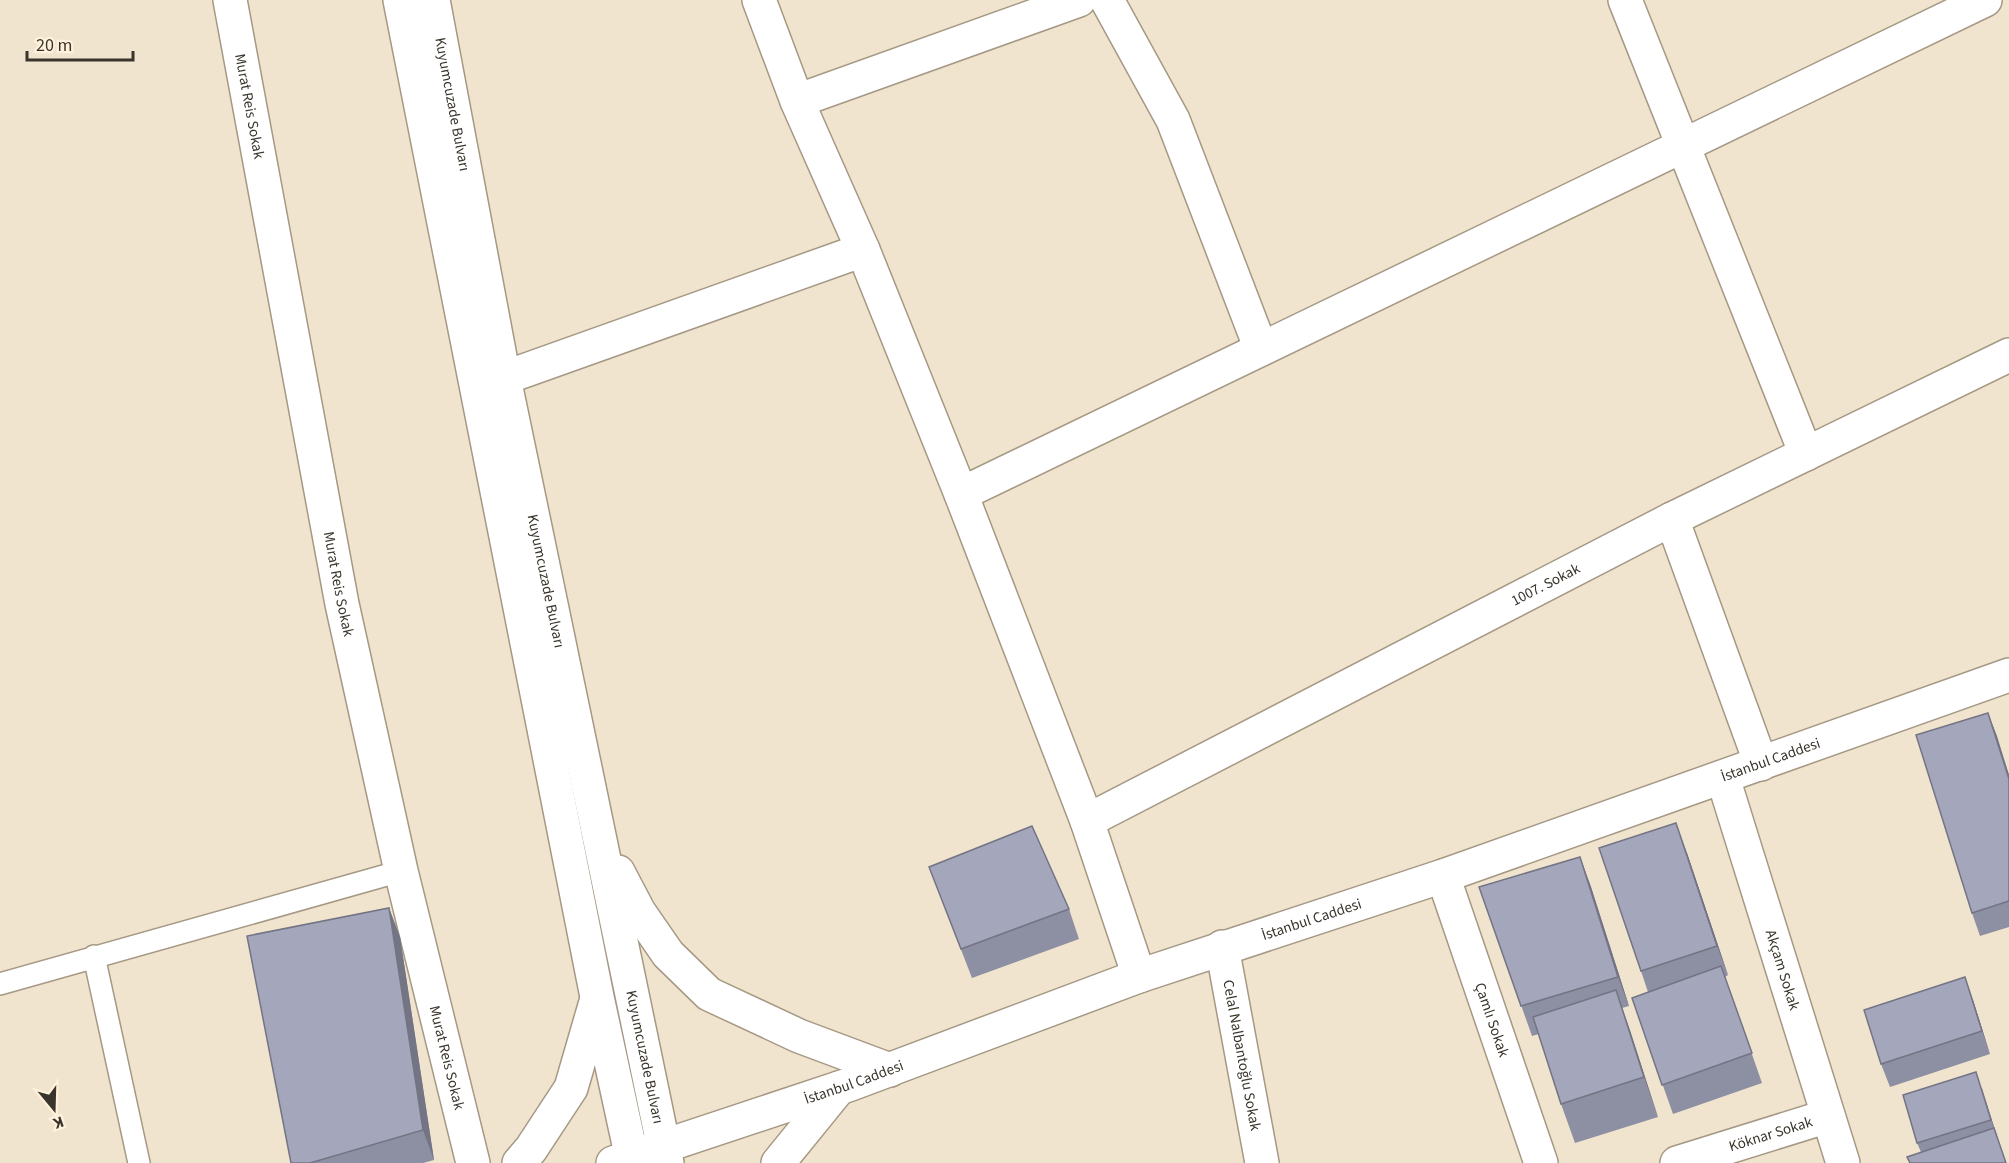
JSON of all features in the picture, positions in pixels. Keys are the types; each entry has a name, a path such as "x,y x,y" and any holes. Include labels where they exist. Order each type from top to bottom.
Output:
{"street":[{"name":"Murat Reis Sokak","path":"230,0 342,604 401,871 473,1163"},
{"name":"Kuyumcuzade Bulvarı","path":"400,0 597,997 626,1161"},
{"name":"Kuyumcuzade Bulvarı","path":"433,0 504,378 665,1154"},
{"path":"759,0 797,101 863,250 961,494 1087,820 1139,976"},
{"path":"797,101 1080,0"},
{"path":"1107,0 1173,120 1261,349"},
{"path":"1625,0 1806,454"},
{"path":"961,494 1985,0"},
{"path":"504,378 863,250"},
{"name":"1007. Sokak","path":"1087,820 1672,519 2009,355"},
{"path":"1672,519 1761,764"},
{"name":"İstanbul Caddesi","path":"626,1161 665,1154 1139,976 1443,876 2009,675"},
{"name":"Akçam Sokak","path":"1723,778 1843,1163"},
{"path":"599,836 639,912 668,954 709,994 799,1036 890,1070"},
{"name":"Çamlı Sokak","path":"1443,876 1540,1163"},
{"name":"Celal Nalbantoğlu Sokak","path":"1222,947 1262,1163"},
{"path":"519,1163 531,1149 571,1088 597,997"},
{"path":"778,1163 839,1088"},
{"name":"Köknar Sokak","path":"1677,1163 1828,1116"}],"lane":[{"path":"0,984 401,871"},
{"path":"94,956 139,1163"}],"building":[{"path":"1988,713 2009,779 2009,901 1972,913 1916,735"},
{"path":"1676,823 1717,946 1641,971 1599,848"},
{"path":"1032,826 1069,909 961,949 929,867"},
{"path":"1580,857 1618,977 1521,1006 1479,887"},
{"path":"389,908 423,1130 310,1163 291,1163 247,936"},
{"path":"1721,966 1752,1053 1662,1085 1632,998"},
{"path":"1965,977 1982,1031 1881,1064 1864,1010"},
{"path":"1616,990 1644,1077 1561,1104 1533,1017"},
{"path":"1976,1072 1991,1120 1917,1143 1903,1095"},
{"path":"1994,1128 2006,1163 1910,1163 1907,1157"}]}
